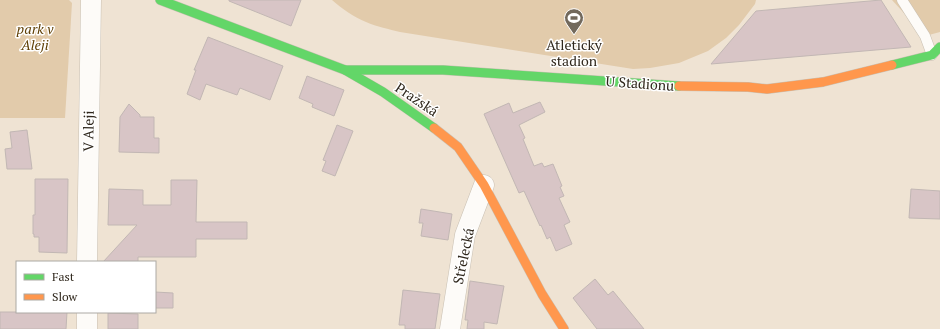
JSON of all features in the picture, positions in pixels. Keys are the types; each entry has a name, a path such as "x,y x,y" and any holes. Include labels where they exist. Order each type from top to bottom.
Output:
{"street":[{"name":"V Aleji","path":"87,261 90,0"},
{"name":"Pražská","path":"160,0 345,70 383,92 430,124 458,147 484,185 542,294 564,329"},
{"path":"932,55 940,47"},
{"name":"U Stadionu","path":"345,70 443,70 681,86 748,87 767,89 823,82 932,55"},
{"name":"Střelecká","path":"450,329 465,235 484,185"},
{"path":"87,313 87,329"}],"lane":[{"path":"902,0 924,36 932,55"}],"green space":[{"name":"park v Aleji","path":"0,0 69,0 72,3 65,118 0,118"},
{"name":"Atletický stadion","path":"332,0 756,0 755,4 739,25 726,38 708,51 679,63 650,68 633,69 400,32 362,20 340,7"},
{"path":"892,0 940,0 940,32 925,36"}],"building":[{"path":"229,0 301,0 291,26"},
{"path":"881,0 911,47 711,64 756,11"},
{"path":"208,37 283,66 270,100 240,88 237,95 206,84 200,100 187,94 196,70 194,70"},
{"path":"307,76 344,90 334,116 312,107 313,104 299,98"},
{"path":"540,102 545,112 519,125 534,166 542,163 544,167 553,164 562,186 560,187 564,196 559,198 570,222 564,225 572,244 556,251 550,237 547,239 541,225 540,226 524,191 519,193 484,114 509,103 513,113"},
{"path":"129,104 140,115 140,117 154,117 154,138 159,138 159,153 119,152 120,117"},
{"path":"337,125 353,131 335,176 322,171 326,161 323,160"},
{"path":"27,130 32,169 7,169 5,149 12,148 10,132"},
{"path":"35,179 68,179 67,253 39,252 39,237 34,237 33,234 33,215 35,215"},
{"path":"171,180 197,180 196,222 247,222 247,239 196,239 196,257 138,257 138,261 104,261 137,225 108,225 109,189 143,190 143,205 171,205"},
{"path":"911,189 940,191 940,219 909,218"},
{"path":"421,209 452,214 448,240 421,236 423,223 419,223"},
{"path":"595,279 608,295 613,291 644,329 597,329 573,298"},
{"path":"470,281 504,286 497,324 484,322 484,329 467,329 468,320 465,320"},
{"path":"403,290 440,294 435,329 405,329 405,325 399,325"},
{"path":"156,292 173,293 173,308 156,308"},
{"path":"0,312 67,313 66,329 0,329"},
{"path":"108,313 138,314 138,329 108,329"}],"traffic: fast":[{"path":"160,0 345,70 383,92 434,128"},
{"path":"892,65 932,55 940,47"},
{"path":"345,70 443,70 679,86"}],"traffic: slow":[{"path":"679,86 748,87 767,89 823,82 892,65"},
{"path":"434,128 458,147 484,185 542,294 564,329"}],"place":[{"name":"Atletický stadion","path":"574,35"}]}
